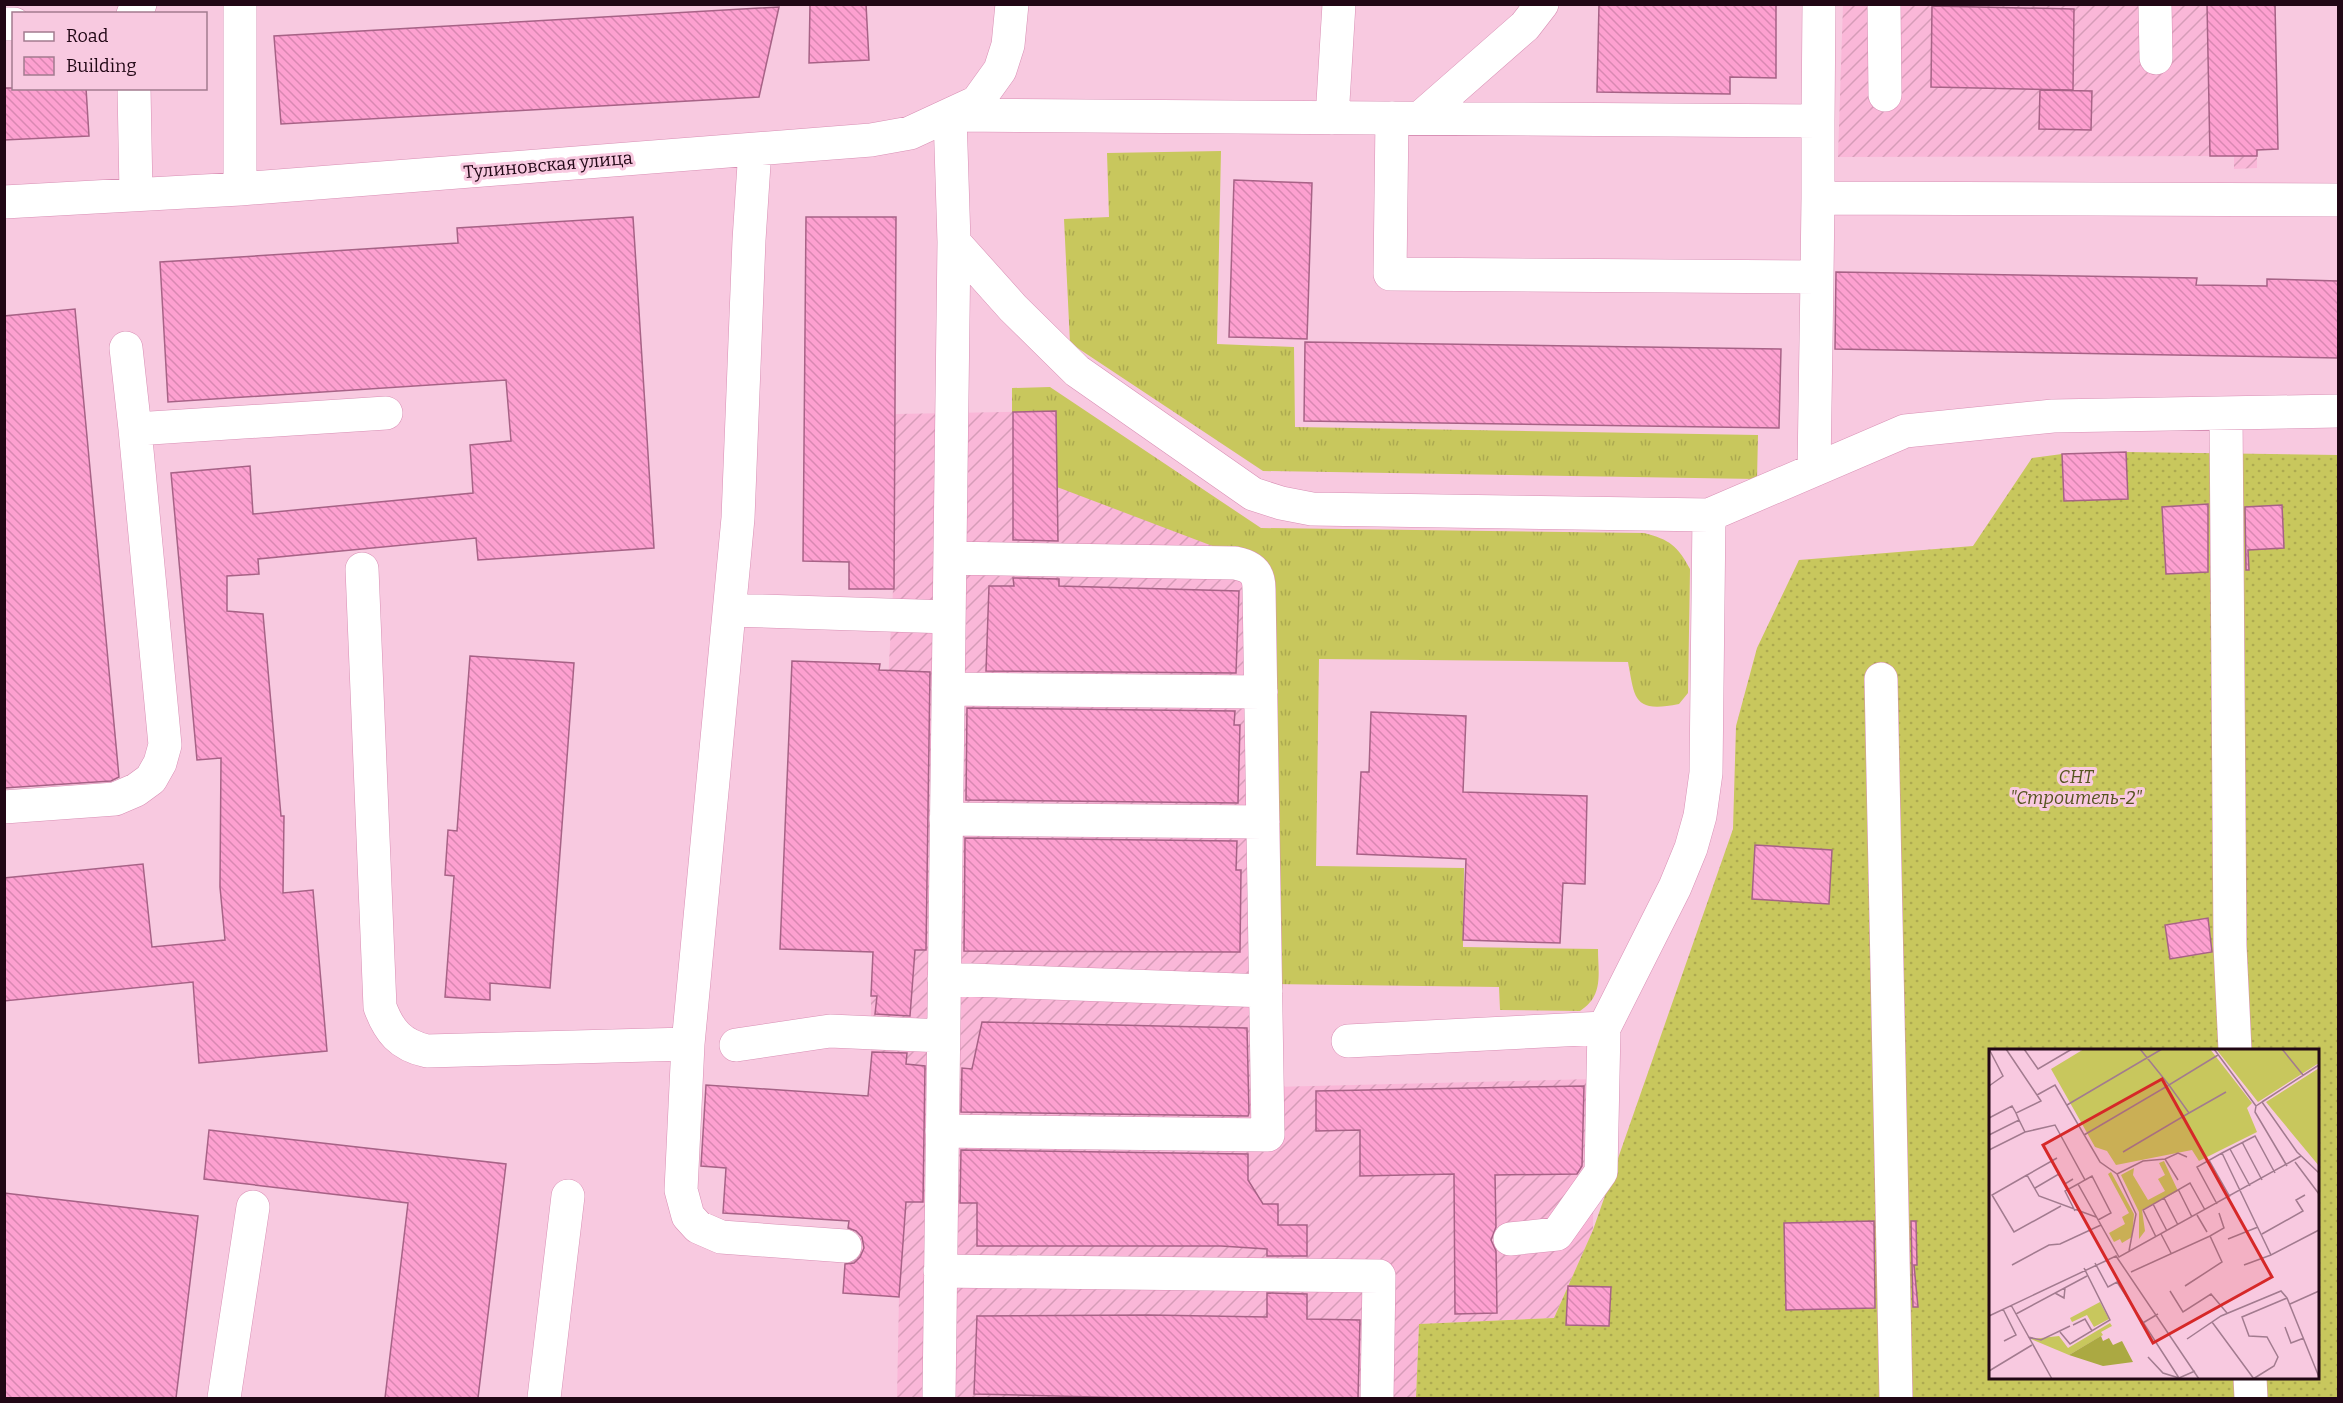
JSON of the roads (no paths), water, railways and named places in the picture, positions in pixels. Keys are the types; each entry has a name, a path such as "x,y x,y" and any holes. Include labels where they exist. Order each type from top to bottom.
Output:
{"street":[{"path":"240,4 240,189"},
{"name":"Тулиновская улица","path":"4,202 240,189 871,140 910,133 978,102 993,82 1008,45 1012,4"},
{"path":"1332,118 1339,4"},
{"path":"1542,4 1525,26 1406,118 1390,274 1817,277"},
{"path":"1814,469 1820,4"},
{"path":"1884,4 1885,95"},
{"path":"2156,4 2156,58"},
{"path":"134,90 136,193"},
{"path":"939,1398 954,242 950,115 1818,121"},
{"path":"755,148 738,518 688,1044 681,1190 688,1216 698,1227 721,1237 845,1246"},
{"path":"1818,198 2338,200"},
{"path":"954,242 1013,308 1077,371 1253,494 1281,503 1312,509 1709,515 1905,431 2052,416 2338,411"},
{"path":"4,807 115,799 136,790 151,779 160,763 165,745 126,348"},
{"path":"135,429 386,413"},
{"path":"2226,413 2230,946 2235,1049"},
{"path":"1510,1239 1557,1234 1601,1172 1604,1028 1675,887 1691,848 1700,816 1706,773 1709,515"},
{"path":"942,1131 1268,1135 1259,580 1257,573 1250,567 1235,563 950,558"},
{"path":"362,569 380,1007 387,1025 402,1041 427,1051 688,1044"},
{"path":"729,610 949,617"},
{"path":"1881,679 1896,1398"},
{"path":"948,689 1261,692"},
{"path":"946,819 1263,822"},
{"path":"944,979 1266,991"},
{"path":"1348,1041 1604,1028"},
{"path":"736,1045 830,1031 943,1036"},
{"path":"544,1398 568,1196"},
{"path":"224,1398 253,1207"},
{"path":"940,1271 1378,1276 1377,1398"},
{"path":"2250,1379 2251,1398"}],"park label":[{"name":"СНТ \"Строитель-2\"","path":"2076,787"}]}
